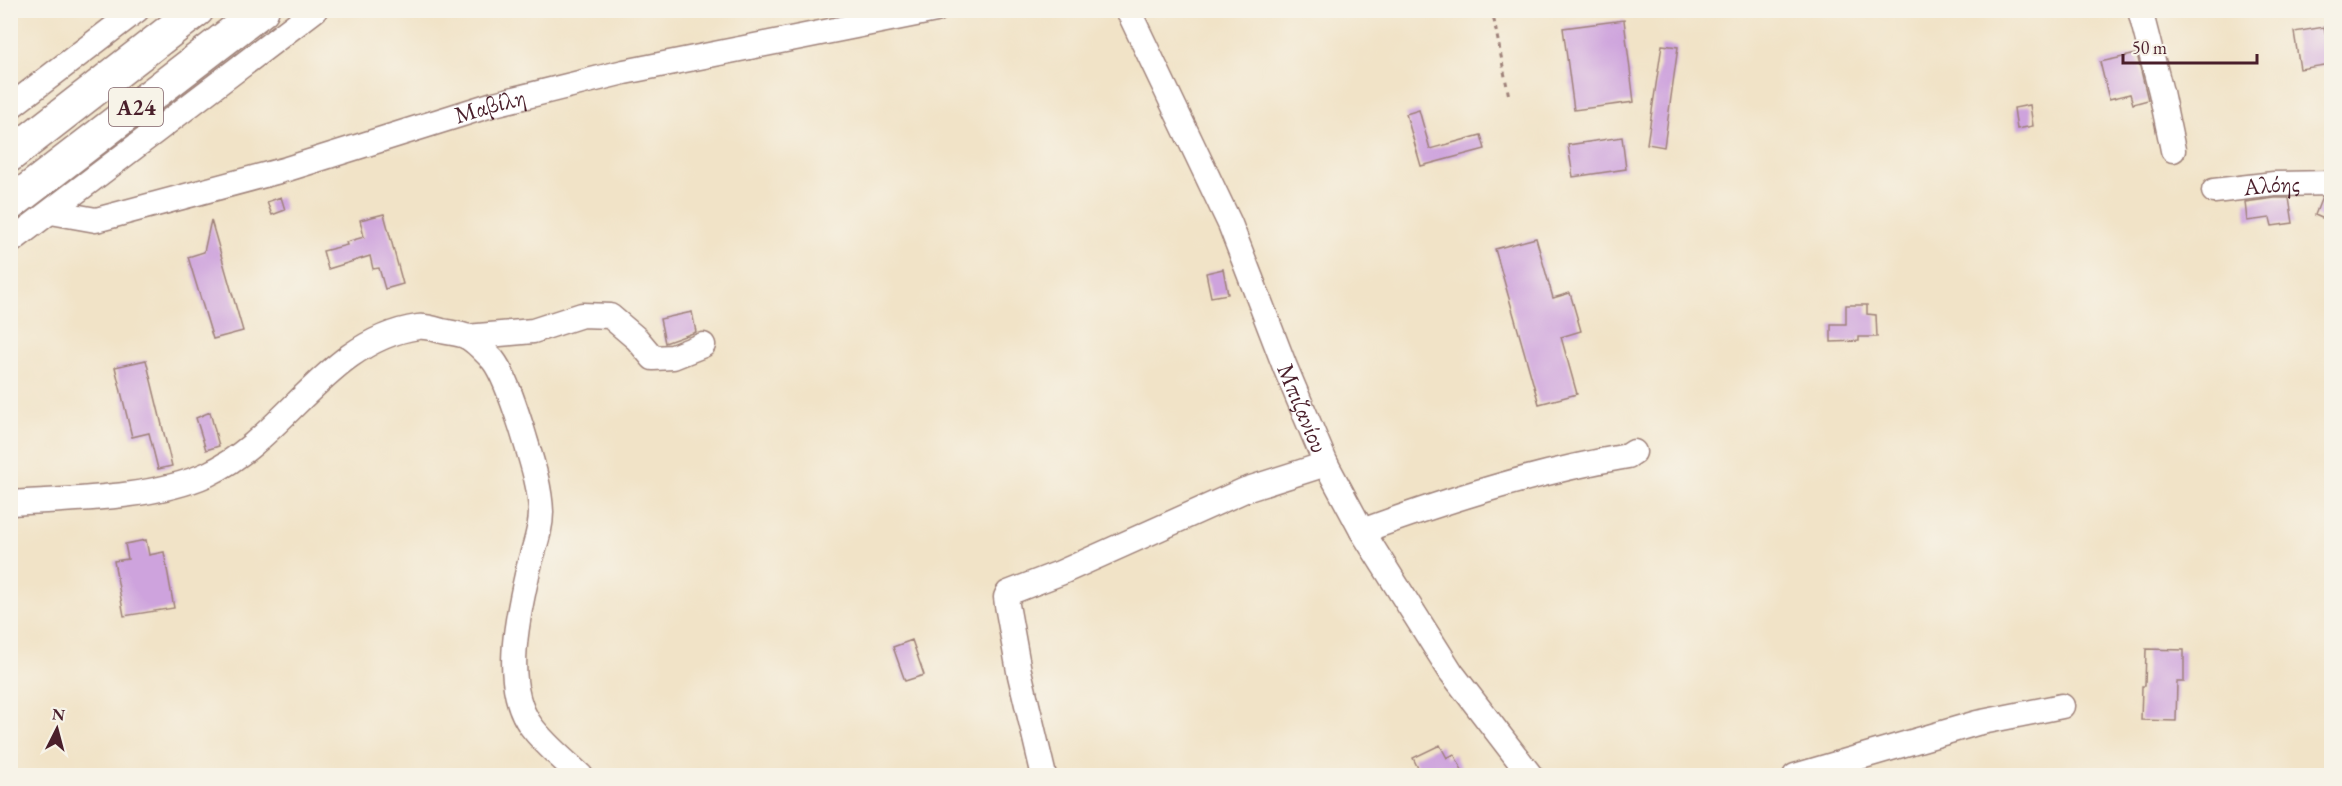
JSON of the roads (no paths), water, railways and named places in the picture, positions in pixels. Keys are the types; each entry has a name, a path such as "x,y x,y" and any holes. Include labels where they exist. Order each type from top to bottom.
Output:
{"highway":[{"name":"Α24","path":"10,155 198,10"},
{"name":"Α24","path":"10,204 262,10"}],"street":[{"path":"10,107 136,10"},
{"path":"10,242 315,10"},
{"name":"Μαβίλη","path":"51,212 96,220 287,169 494,104 624,72 936,10"},
{"name":"Μπιζανίου","path":"1128,10 1230,224 1280,356 1326,464 1362,531 1451,672 1531,776"},
{"path":"2140,10 2173,150"},
{"name":"Αλόης","path":"2214,190 2274,184 2331,183"},
{"path":"10,504 143,492 187,482 222,467 240,456 268,432 321,380 351,356 384,337 420,326 467,337 533,331 582,315 610,316 637,339 652,358 673,357 703,345"},
{"path":"467,337 494,362 515,406 539,493 541,514 539,531 516,623 514,673 517,693 530,724 548,745 581,776"},
{"path":"1362,531 1516,482 1634,453"},
{"path":"1044,776 1019,671 1007,605 1008,593 1060,573 1245,490 1326,464"},
{"path":"1795,776 1977,723 2062,706"}]}
